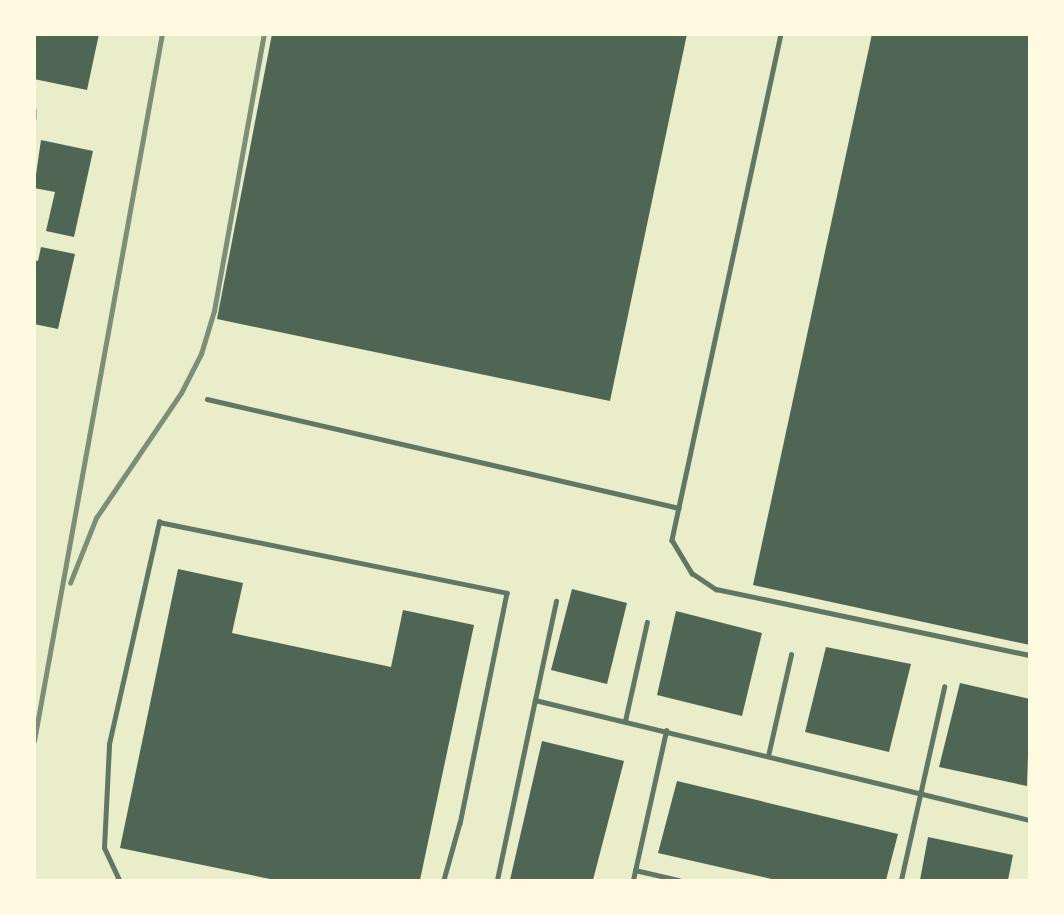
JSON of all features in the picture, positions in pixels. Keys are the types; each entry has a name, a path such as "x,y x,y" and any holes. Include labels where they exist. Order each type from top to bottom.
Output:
{"lane":[{"path":"781,34 672,540 680,558 692,573 716,589 1029,655"},
{"path":"34,110 34,118"},
{"path":"207,399 679,508"},
{"path":"119,880 104,848 109,744 159,522 507,594 460,823 444,880"},
{"path":"497,880 556,601"},
{"path":"625,721 647,622"},
{"path":"768,756 791,655"},
{"path":"901,880 944,687"},
{"path":"535,700 1029,820"},
{"path":"633,880 666,731"},
{"path":"635,870 679,880"}],"building":[{"path":"34,34 99,34 87,90 34,79"},
{"path":"272,34 687,34 610,401 217,319"},
{"path":"872,34 1030,34 1030,645 753,585"},
{"path":"41,140 93,151 74,237 46,231 55,192 34,188"},
{"path":"41,247 75,254 58,329 34,324 34,260 38,261"},
{"path":"178,569 243,583 232,633 391,667 403,610 474,625 420,880 275,880 120,848"},
{"path":"572,589 627,603 607,684 551,670"},
{"path":"676,611 762,633 742,716 657,695"},
{"path":"826,647 911,664 889,752 805,732"},
{"path":"960,683 1030,699 1027,786 939,767"},
{"path":"542,741 624,761 593,880 510,880"},
{"path":"677,781 898,834 886,880 776,880 658,853"},
{"path":"928,837 1013,855 1008,880 920,880"}],"railway":[{"path":"34,741 162,34"},
{"path":"70,583 96,518 181,393 201,354 214,311 264,34"}]}
